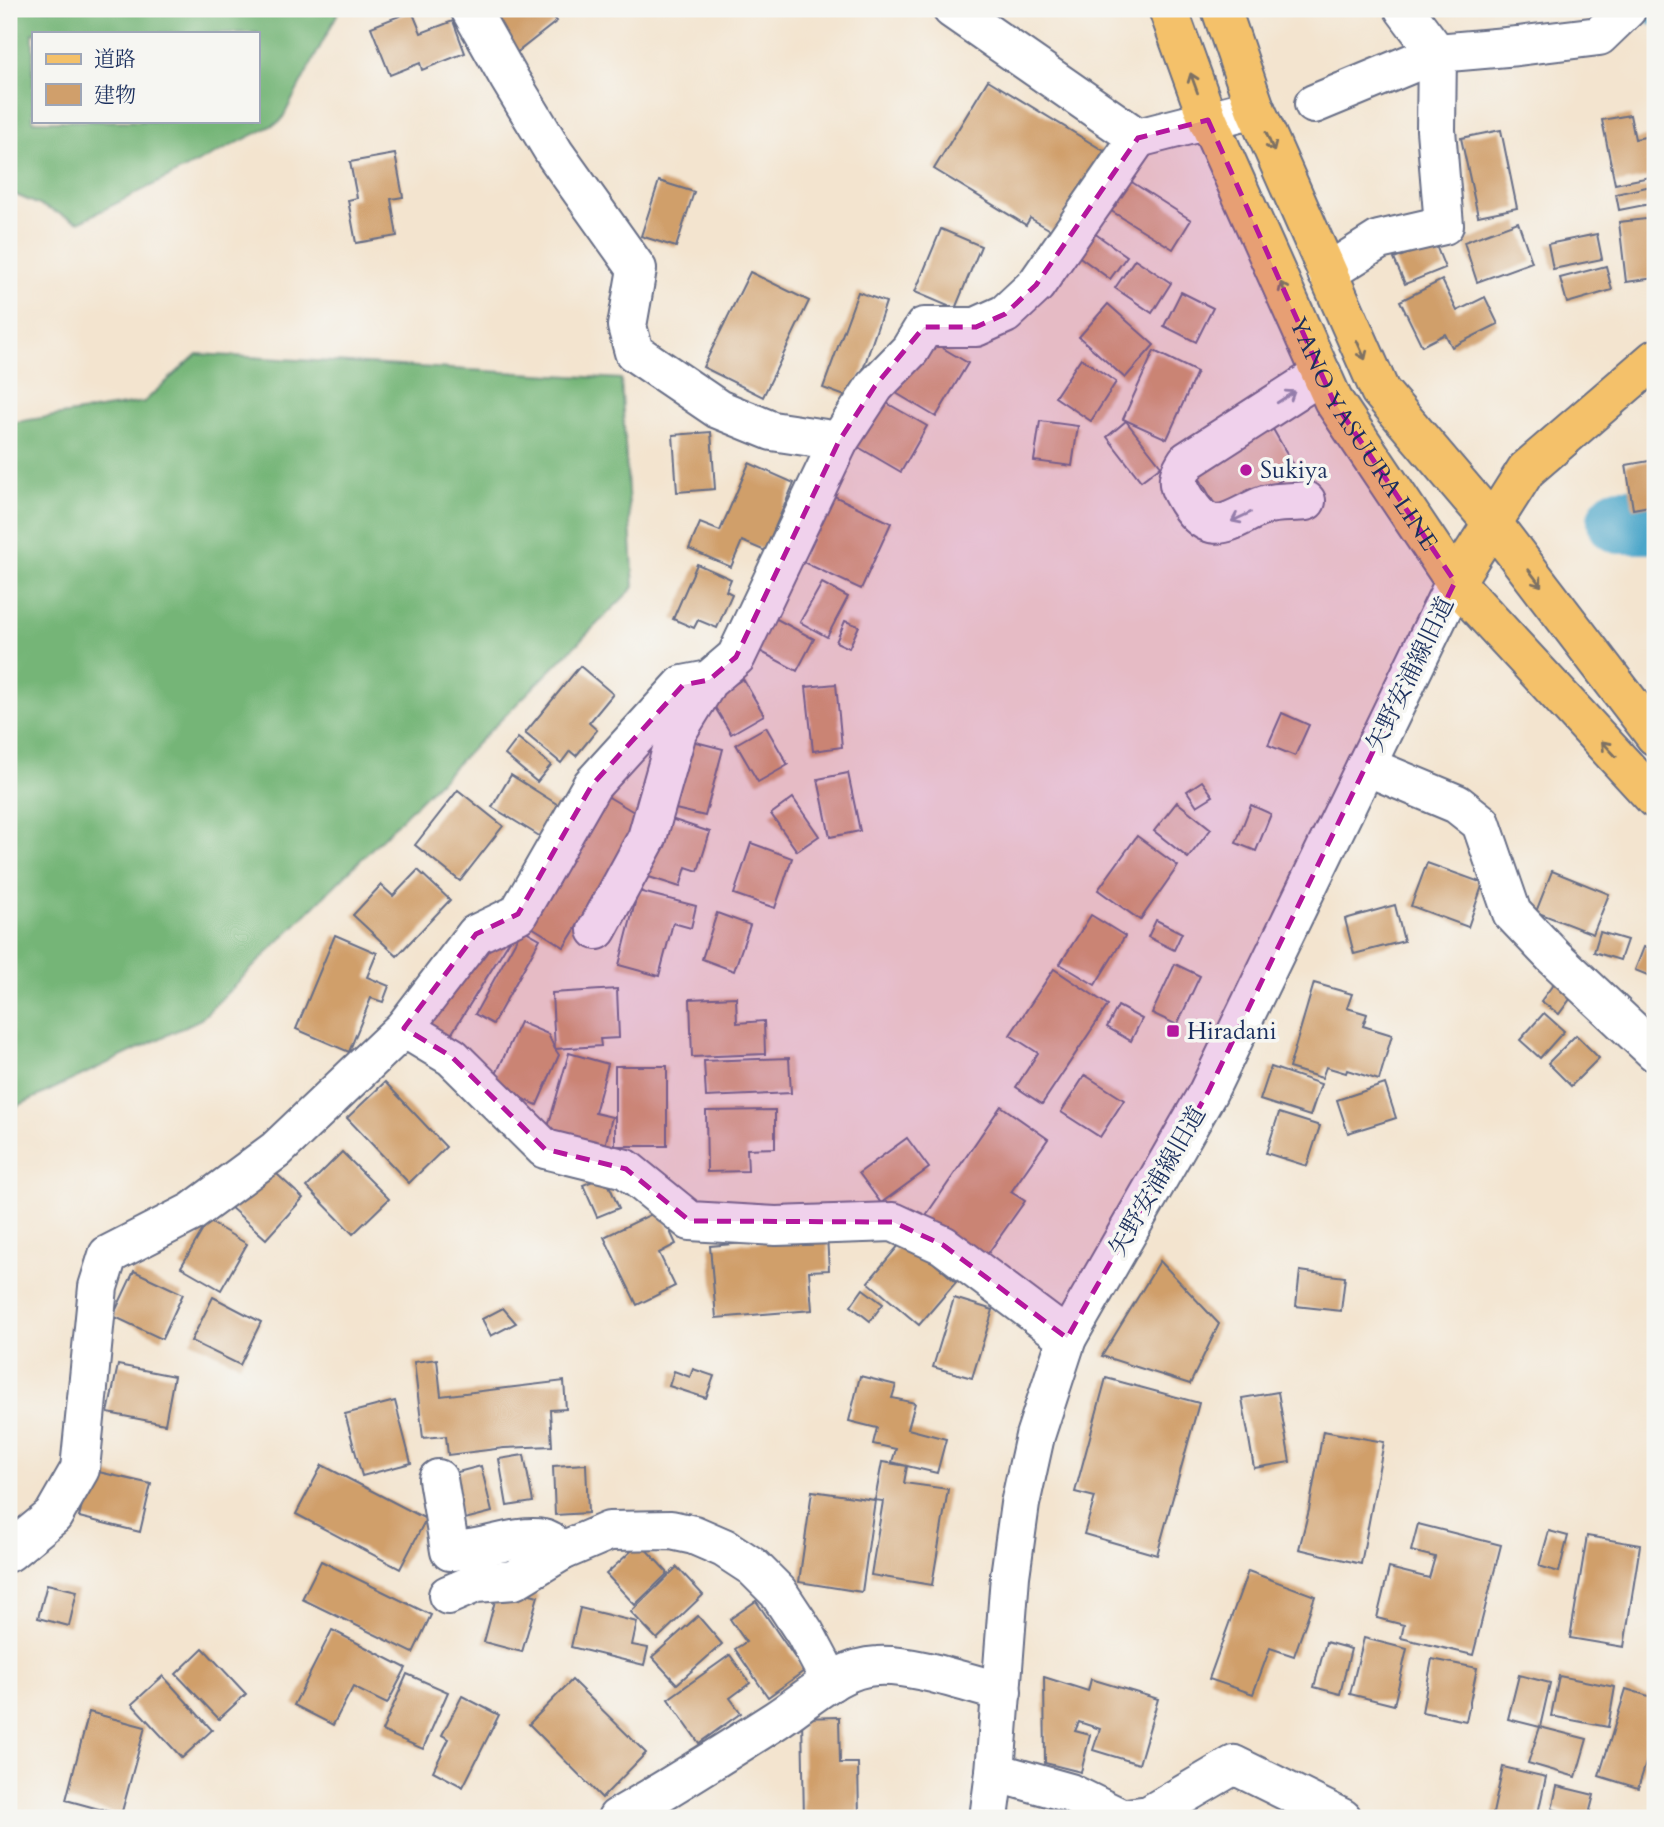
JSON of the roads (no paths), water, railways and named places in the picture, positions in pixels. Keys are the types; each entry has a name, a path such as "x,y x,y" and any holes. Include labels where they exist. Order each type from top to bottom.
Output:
{"main road":[{"name":"YANO YASUURA LINE","path":"1168,9 1208,120 1333,400 1455,582 1655,799"},
{"name":"YANO YASUURA LINE","path":"1221,9 1255,108 1380,391 1493,524 1655,736"},
{"path":"1455,582 1526,470 1655,359"}],"street":[{"path":"470,9 555,154 636,269 627,326 634,352 718,409 772,431 839,441"},
{"path":"952,9 1138,138"},
{"path":"1327,273 1379,240 1444,225 1436,130 1437,53 1404,9"},
{"path":"1314,104 1437,53 1599,36 1627,9"},
{"path":"597,930 647,838 677,732 709,680 736,657 839,441 875,386 909,350 924,327 976,327 1004,314 1036,285 1138,138 1255,108"},
{"path":"1306,501 1264,505 1234,522 1216,523 1202,520 1195,513 1178,486 1179,474 1186,461 1322,374"},
{"name":"矢野安浦線旧道","path":"989,1818 1010,1576 1020,1504 1035,1436 1067,1338 1208,1093 1455,582"},
{"path":"9,1552 53,1516 80,1469 98,1287 107,1255 192,1212 276,1150 404,1028 476,934 518,914 592,785 683,685 709,680"},
{"path":"1366,766 1457,804 1481,822 1512,913 1553,956 1655,1052"},
{"path":"404,1028 452,1057 545,1149 626,1169 691,1221 776,1226 894,1222 943,1245 1067,1338"},
{"path":"438,1479 450,1551 467,1551 523,1538 546,1539 562,1551"},
{"path":"448,1595 477,1583 514,1580 562,1551 609,1531 671,1530 694,1535 724,1548 753,1567 778,1592 831,1682"},
{"path":"617,1818 670,1788 831,1682 854,1671 876,1665 904,1668 1002,1692"},
{"path":"1126,1818 1149,1815 1234,1765 1342,1818"},
{"path":"995,1772 1070,1793 1121,1818"}],"waterway":[{"path":"1620,521 1655,521"}],"place":[{"name":"Sukiya","path":"1246,470"},
{"name":"Hiradani","path":"1173,1031"}]}
